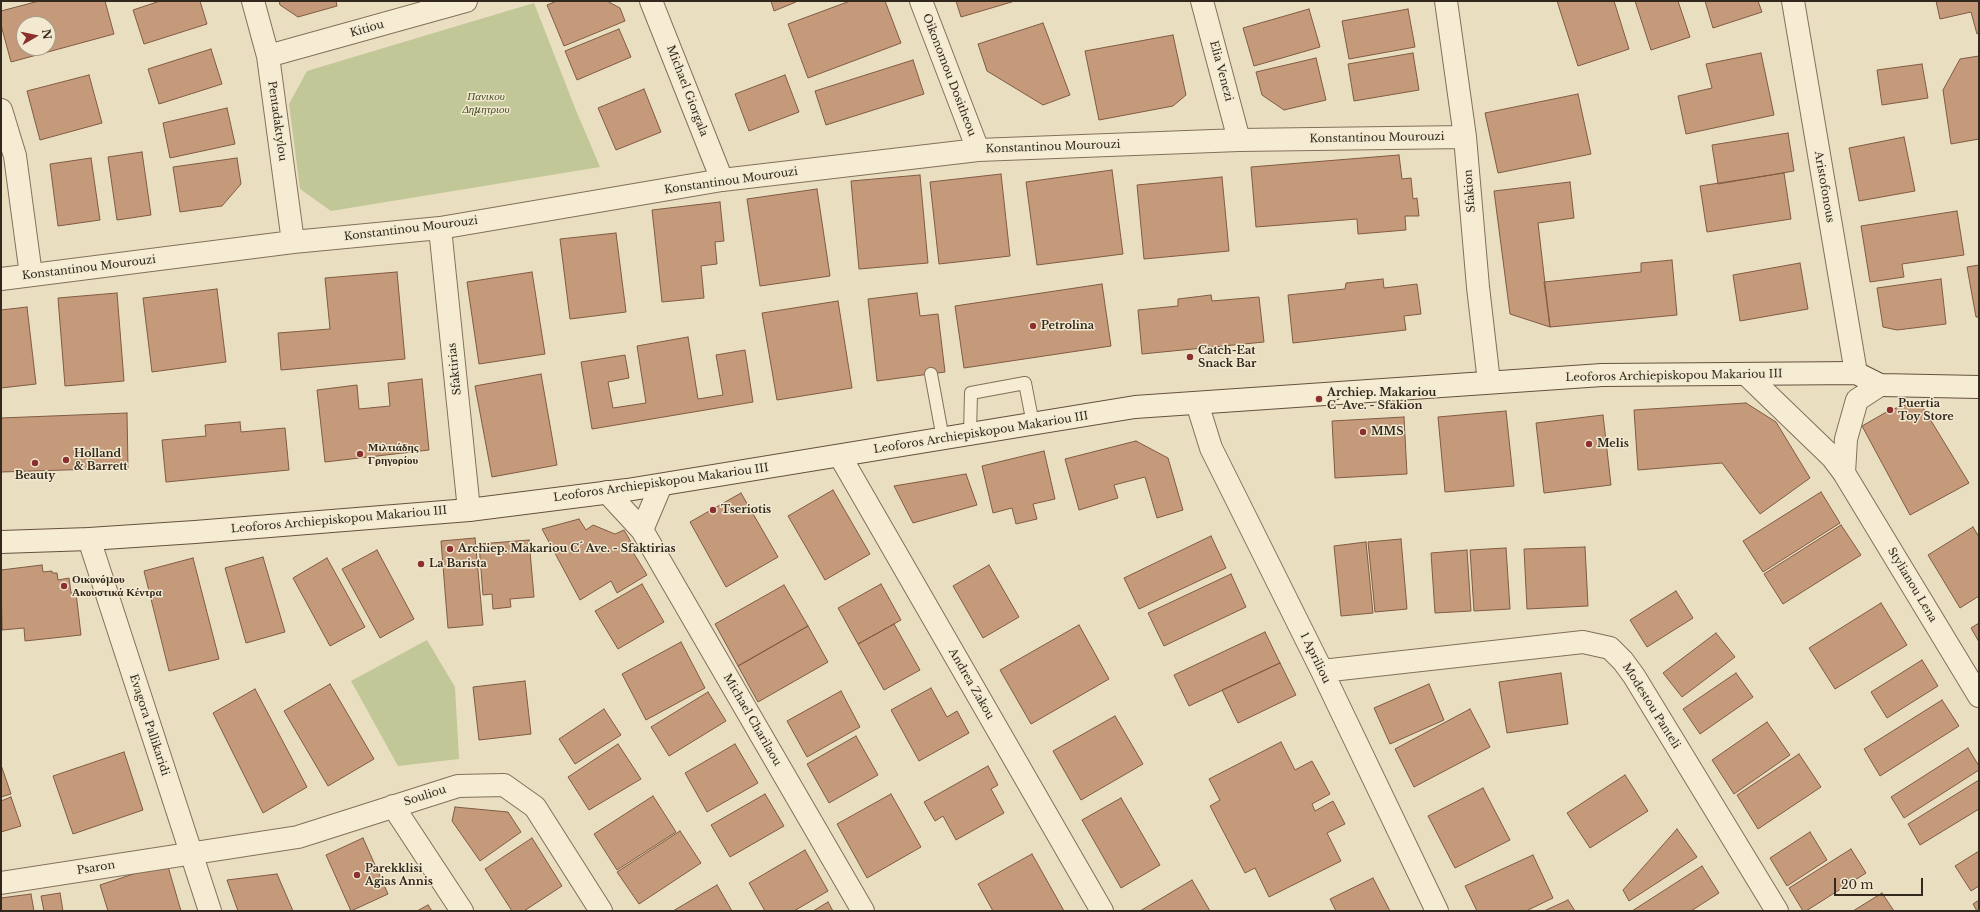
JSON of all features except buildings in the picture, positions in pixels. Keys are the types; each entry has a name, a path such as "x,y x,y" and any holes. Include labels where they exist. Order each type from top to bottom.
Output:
{"street":[{"name":"Pentadaktylou","path":"253,1 268,56 293,242"},
{"name":"Kitiou","path":"268,56 466,1"},
{"name":"Michael Giorgala","path":"651,1 722,180"},
{"name":"Oikonomou Dositheou","path":"921,1 978,150"},
{"name":"Elia Venezi","path":"1202,1 1239,140"},
{"name":"Sfakion","path":"1446,1 1466,137 1478,287 1489,382"},
{"name":"Aristofonous","path":"1793,1 1856,373"},
{"path":"1,110 15,156 31,275"},
{"name":"Konstantinou Mourouzi","path":"1,279 293,242 440,228 722,180 978,150 1239,140 1466,137"},
{"name":"Sfaktirias","path":"440,228 469,510"},
{"name":"Leoforos Archiepiskopou Makariou III","path":"1,542 89,539 469,510 661,485 1136,407 1602,375 1856,373 1880,385 1973,385"},
{"name":"Stylianou Lena","path":"1748,375 1832,457 1844,473 1979,696"},
{"path":"1844,473 1846,439 1858,400 1880,385"},
{"name":"1 Apriliou","path":"1197,403 1211,448 1322,671 1437,911"},
{"name":"Andrea Zakou","path":"840,456 1102,911"},
{"path":"642,530 661,485"},
{"name":"Michael Charilaou","path":"607,492 642,530 863,911"},
{"name":"Evagora Pallikaridi","path":"89,539 210,911"},
{"name":"Modestou Panteli","path":"1322,671 1583,642 1610,648 1623,661 1634,676 1777,911"},
{"name":"Souliou","path":"190,853 298,837 458,786 504,785 535,807 601,911"},
{"path":"393,806 462,911"},
{"name":"Psaron","path":"1,883 190,853"}],"lane":[{"path":"931,374 943,439"},
{"path":"970,434 971,392 1025,383 1033,424"}],"green space":[{"name":"Πανικου Δημητριου","path":"534,3 600,167 331,211 300,189 289,104 307,71"},
{"path":"427,640 455,687 459,759 398,766 351,681"}],"place":[{"name":"Petrolina","path":"1033,326"},
{"name":"Catch-Eat Snack Bar","path":"1190,357"},
{"name":"Archiep. Makariou C´ Ave. - Sfakion","path":"1319,399"},
{"name":"Puertia Toy Store","path":"1890,410"},
{"name":"MMS","path":"1363,432"},
{"name":"Melis","path":"1589,444"},
{"name":"Μιλτιάδης Γρηγορίου","path":"360,454"},
{"name":"Holland & Barrett","path":"66,460"},
{"name":"Beauty","path":"35,463"},
{"name":"Tseriotis","path":"713,510"},
{"name":"Archiep. Makariou C´ Ave. - Sfaktirias","path":"450,549"},
{"name":"La Barista","path":"421,564"},
{"name":"Οικονόμου Ακουστικά Κέντρα","path":"64,586"},
{"name":"Parekklisi Agias Annis","path":"357,875"}]}
